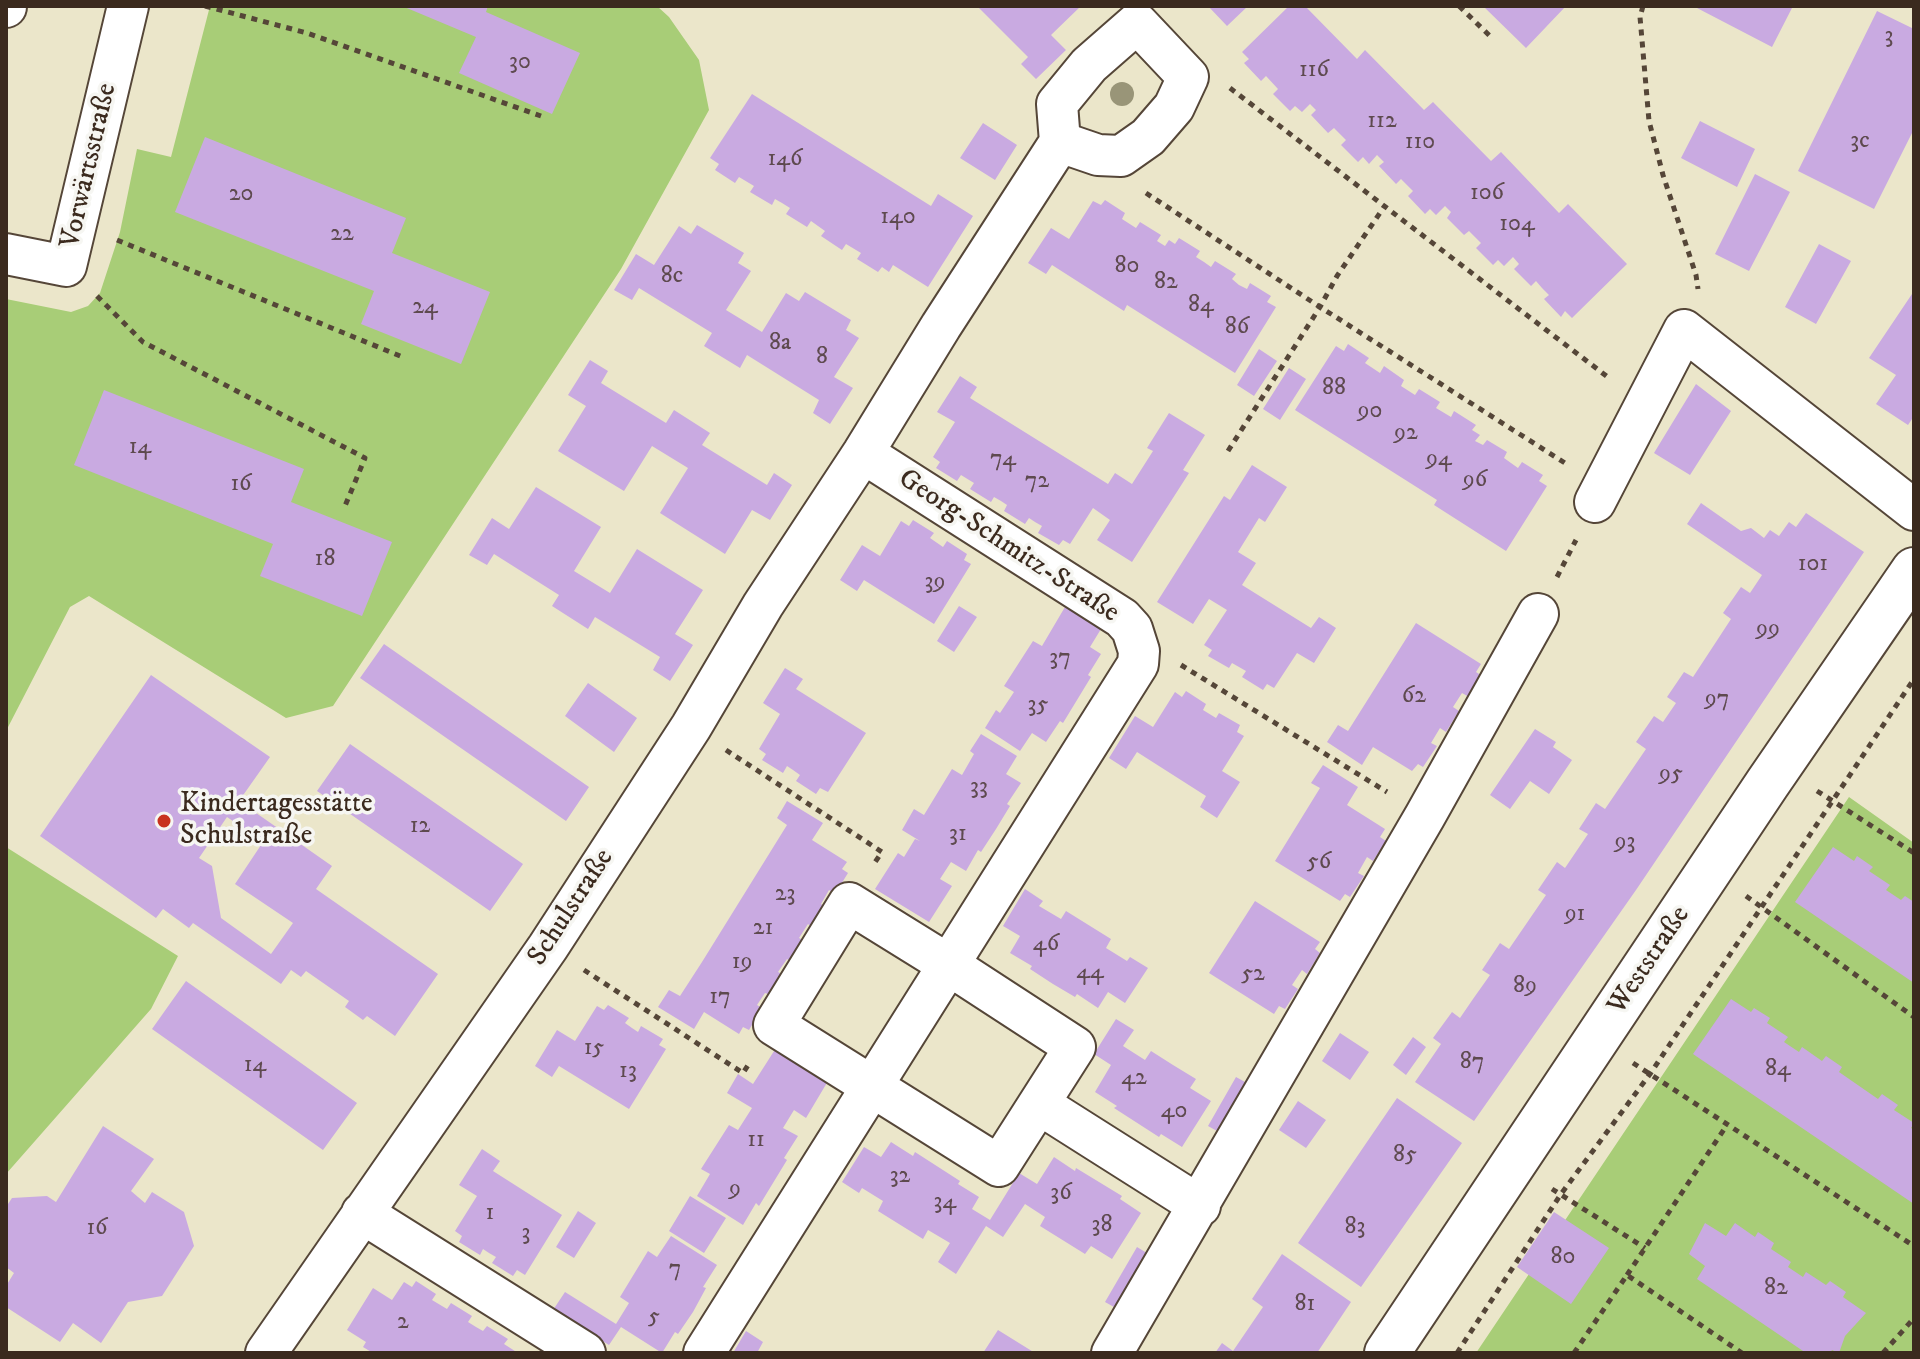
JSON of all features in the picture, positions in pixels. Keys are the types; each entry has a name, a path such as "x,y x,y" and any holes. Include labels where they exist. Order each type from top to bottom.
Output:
{"street":[{"name":"Vorwärtsstraße","path":"6,254 66,266 128,6"},
{"path":"863,453 1060,142 1057,104 1089,65 1137,23 1188,77 1174,107 1148,137 1121,156 1098,155 1060,142"},
{"path":"1599,494 1684,330 1914,510"},
{"name":"Georg-Schmitz-Straße","path":"704,1353 1138,664 1139,651 1132,629 1122,618 863,453"},
{"name":"Schulstraße","path":"266,1353 548,947 691,727 763,605 863,453"},
{"name":"Weststraße","path":"1387,1353 1914,570"},
{"path":"1112,1353 1425,816 1538,614"},
{"path":"849,903 1075,1047 999,1166 774,1025 849,903"},
{"path":"1039,1104 1200,1206"},
{"path":"362,1213 585,1353"}],"path":[{"path":"205,6 307,33 541,116"},
{"path":"1459,6 1493,39"},
{"path":"1643,6 1640,17 1649,121 1696,275 1699,297 1684,330"},
{"path":"1188,77 1216,77 1645,405"},
{"path":"1121,156 1135,186 1599,494 1538,614"},
{"path":"1228,451 1337,276 1384,207"},
{"path":"76,224 405,358"},
{"path":"66,266 143,342 365,458 345,506"},
{"path":"1139,651 1173,660 1425,816"},
{"path":"1457,1353 1561,1194 1650,1074 1914,679"},
{"path":"691,727 882,852 849,903"},
{"path":"1779,768 1914,853"},
{"path":"1710,871 1914,1017"},
{"path":"548,947 743,1073 774,1025"},
{"path":"1597,1039 1914,1246"},
{"path":"1574,1353 1727,1125"},
{"path":"1513,1165 1645,1248"},
{"path":"1627,1275 1742,1353"},
{"path":"1883,1353 1914,1318"}],"green space":[{"path":"210,6 657,6 669,17 699,60 709,110 621,269 333,706 286,718 89,596 70,607 6,731 6,299 71,312 88,306 100,293 120,232 137,149 171,157"},
{"path":"1849,797 1914,843 1914,1353 1476,1353"},
{"path":"6,847 178,956 151,1009 6,1174"}],"building":[{"path":"402,6 488,6 486,12 580,53 552,114 459,73 476,37"},
{"path":"977,6 1081,6 1051,35 1066,50 1036,79 1021,64 1028,57"},
{"path":"1208,6 1248,6 1227,26"},
{"path":"1289,6 1305,6 1357,59 1365,50 1424,110 1433,102 1491,161 1501,152 1559,213 1568,204 1627,264 1572,318 1565,311 1561,317 1544,299 1549,295 1536,281 1531,286 1514,269 1519,264 1513,257 1504,266 1498,260 1493,265 1476,248 1481,243 1469,231 1464,235 1447,218 1451,212 1445,206 1436,215 1430,209 1425,214 1408,196 1413,191 1401,179 1396,184 1379,166 1384,162 1377,155 1369,164 1363,157 1358,162 1341,145 1346,140 1334,128 1328,133 1311,115 1316,110 1310,104 1302,112 1295,106 1290,111 1273,94 1278,89 1266,76 1261,81 1244,63 1249,59 1242,52"},
{"path":"1483,6 1566,6 1526,48"},
{"path":"1698,6 1793,6 1772,47"},
{"path":"1877,11 1914,29 1914,129 1874,209 1798,171"},
{"path":"752,94 931,206 938,194 973,216 928,287 893,265 889,272 882,267 878,272 857,259 861,253 846,244 842,250 821,236 825,231 811,221 807,227 786,214 790,208 782,203 775,199 772,205 750,192 754,186 739,177 735,183 715,170 719,164 710,158"},
{"path":"1700,121 1755,149 1737,187 1681,158"},
{"path":"983,123 1017,145 995,180 960,158"},
{"path":"205,137 406,218 392,253 490,292 461,364 361,324 374,291 175,212"},
{"path":"1755,174 1790,192 1749,271 1715,254"},
{"path":"1105,200 1125,213 1122,219 1136,228 1140,222 1161,235 1157,241 1165,246 1169,240 1175,244 1179,238 1200,251 1196,257 1211,267 1215,261 1236,274 1232,279 1239,285 1247,289 1250,283 1271,296 1267,302 1276,307 1235,373 1127,305 1124,311 1052,265 1046,274 1028,263 1051,228 1069,239 1093,201 1101,205"},
{"path":"697,225 744,253 738,263 751,271 726,310 762,332 786,293 799,301 805,292 851,320 846,330 859,338 834,377 853,388 830,424 813,413 819,400 747,355 740,368 704,346 712,333 639,288 632,300 614,290 636,254 654,265 679,226 691,234"},
{"path":"1819,244 1851,261 1816,324 1785,307"},
{"path":"1914,291 1914,416 1908,425 1876,404 1896,375 1869,358"},
{"path":"1348,344 1369,358 1365,363 1380,373 1384,366 1404,380 1401,386 1415,395 1419,389 1440,402 1436,408 1451,417 1454,411 1476,425 1472,430 1480,435 1475,441 1483,445 1487,440 1507,452 1504,458 1518,468 1522,462 1543,475 1539,481 1547,486 1506,551 1434,505 1437,500 1295,410 1336,346 1344,351"},
{"path":"1259,349 1277,361 1254,396 1237,385"},
{"path":"590,360 608,371 601,383 666,423 674,410 710,433 702,445 767,485 774,473 792,485 770,520 752,510 725,554 660,513 688,468 652,446 624,491 558,451 586,406 568,395"},
{"path":"1289,368 1306,379 1280,420 1263,409"},
{"path":"960,376 977,387 970,398 1108,484 1115,473 1132,484 1153,451 1147,448 1169,413 1205,435 1183,470 1189,473 1132,562 1097,540 1110,520 1093,508 1070,544 1063,540 1059,545 1038,533 1042,526 1029,518 1025,524 1004,511 1007,505 1001,501 994,497 991,502 970,489 974,483 961,475 957,481 936,468 940,462 933,457 955,422 937,412"},
{"path":"1696,384 1731,411 1690,475 1654,453"},
{"path":"104,390 304,469 291,502 392,542 362,616 260,576 273,544 74,465"},
{"path":"1252,465 1287,487 1265,522 1259,518 1238,552 1256,563 1242,585 1311,628 1319,617 1336,628 1314,663 1297,653 1274,688 1267,684 1263,690 1242,677 1246,671 1232,663 1229,668 1208,656 1212,650 1204,645 1227,610 1209,599 1193,624 1157,602 1224,496 1230,500"},
{"path":"536,487 601,527 574,571 610,593 637,549 703,590 675,634 693,645 670,681 653,670 660,657 595,617 588,629 552,606 559,595 494,554 487,565 469,555 492,518 509,529"},
{"path":"1701,503 1741,531 1751,528 1764,538 1770,530 1779,536 1789,522 1796,527 1806,513 1864,552 1636,890 1474,1121 1415,1082 1441,1044 1433,1038 1452,1012 1460,1018 1490,975 1482,970 1500,943 1509,949 1546,895 1538,890 1557,862 1565,868 1588,834 1579,829 1596,803 1605,809 1646,749 1636,742 1654,716 1663,722 1676,703 1667,697 1684,672 1693,677 1731,619 1723,613 1741,587 1750,593 1762,575 1687,524"},
{"path":"913,520 934,533 930,538 943,547 947,541 967,554 964,560 971,564 934,624 864,580 857,591 840,580 862,545 880,556 901,521 909,526"},
{"path":"959,606 977,617 954,652 937,641"},
{"path":"1065,607 1101,629 1090,647 1101,654 1063,723 1060,721 1046,742 1032,733 1020,751 985,728 996,710 1000,713 1014,692 1004,686 1033,641 1042,646"},
{"path":"1416,623 1481,664 1476,672 1482,676 1469,697 1462,693 1453,707 1459,711 1446,732 1440,728 1431,743 1437,746 1423,767 1418,764 1412,771 1373,747 1362,765 1327,742 1338,725 1348,731"},
{"path":"384,644 589,787 566,821 360,678"},
{"path":"785,668 803,679 796,689 866,733 828,792 820,788 816,794 796,781 800,775 787,766 783,773 762,760 766,754 759,749 780,714 763,703"},
{"path":"151,675 270,757 239,801 332,866 316,889 438,974 395,1036 367,1016 363,1020 345,1007 349,1001 306,971 301,977 291,970 281,984 193,923 189,928 163,909 156,918 40,836","holes":["227,817 263,842 235,884 293,923 271,954 221,918 212,866 199,858"]},
{"path":"588,683 637,718 614,752 565,716"},
{"path":"1186,691 1206,704 1203,710 1216,718 1219,713 1240,725 1237,732 1244,736 1222,771 1240,782 1217,818 1200,807 1206,796 1137,752 1126,769 1109,758 1135,716 1153,727 1175,692 1182,697"},
{"path":"1535,729 1556,742 1553,747 1572,760 1549,794 1530,781 1510,809 1490,795"},
{"path":"981,734 1017,756 1006,774 1021,783 996,829 981,852 978,850 966,871 951,862 940,879 952,886 929,922 875,889 898,853 904,857 915,839 920,841 902,830 914,809 924,815 952,769 962,775 974,754 970,751"},
{"path":"350,744 523,864 490,911 317,791"},
{"path":"1323,765 1358,787 1347,805 1385,829 1380,837 1386,841 1373,861 1367,857 1358,873 1364,876 1350,897 1345,894 1340,901 1275,861 1320,788 1311,783"},
{"path":"787,801 823,823 812,840 847,862 842,869 848,873 835,894 829,890 821,904 827,908 813,928 808,924 799,938 805,941 792,962 787,959 778,972 784,975 771,995 765,993 757,1005 762,1008 749,1030 743,1027 739,1034 704,1012 694,1029 658,1007 669,990 680,996 702,962 787,825 777,818"},
{"path":"1833,847 1854,861 1857,856 1873,867 1869,871 1890,885 1886,890 1901,900 1905,896 1914,902 1914,983 1795,902"},
{"path":"1025,889 1043,901 1039,906 1061,919 1066,911 1111,939 1106,948 1127,961 1130,957 1148,968 1125,1003 1108,992 1098,1008 1077,994 1075,997 1053,984 1010,953 1020,936 1003,926"},
{"path":"1255,901 1320,942 1315,949 1320,953 1307,974 1302,970 1292,985 1298,989 1285,1009 1279,1006 1274,1014 1209,973"},
{"path":"186,981 357,1103 323,1150 152,1029"},
{"path":"1731,999 1751,1012 1754,1008 1770,1018 1767,1023 1788,1037 1784,1042 1799,1052 1802,1047 1822,1061 1826,1056 1842,1067 1839,1072 1878,1099 1882,1094 1898,1105 1894,1110 1914,1123 1911,1128 1914,1130 1914,1204 1693,1054"},
{"path":"608,1005 629,1018 625,1023 638,1032 641,1026 663,1039 659,1045 666,1049 629,1109 559,1066 552,1077 535,1066 557,1030 575,1041 597,1006 604,1010"},
{"path":"1116,1019 1134,1030 1123,1046 1145,1060 1151,1051 1196,1079 1190,1088 1211,1101 1182,1147 1161,1134 1159,1137 1095,1092 1111,1065 1094,1054"},
{"path":"1340,1033 1369,1052 1350,1080 1322,1061"},
{"path":"1413,1037 1426,1047 1406,1075 1393,1065"},
{"path":"776,1048 828,1081 806,1118 794,1110 783,1128 798,1136 759,1206 756,1203 743,1225 697,1196 710,1174 701,1169 729,1125 738,1130 752,1108 727,1093 738,1074 753,1084"},
{"path":"1236,1077 1254,1087 1226,1136 1208,1126"},
{"path":"1397,1098 1462,1143 1361,1287 1298,1243"},
{"path":"1298,1101 1326,1120 1306,1148 1279,1130"},
{"path":"103,1126 154,1159 131,1191 145,1203 152,1192 184,1212 194,1246 162,1296 128,1302 101,1343 73,1323 60,1342 6,1307 6,1286 14,1273 6,1267 6,1207 12,1198 47,1196 56,1202"},
{"path":"891,1142 913,1156 915,1152 960,1181 958,1184 979,1197 972,1209 990,1220 1019,1173 1037,1184 1054,1157 1122,1196 1120,1199 1141,1213 1112,1259 1091,1246 1085,1254 1040,1226 1045,1217 1025,1204 1003,1237 986,1226 956,1274 938,1262 950,1243 928,1230 923,1239 878,1211 883,1201 862,1188 859,1193 842,1182 864,1147 881,1157"},
{"path":"482,1149 500,1161 493,1171 562,1215 525,1275 517,1270 513,1276 492,1263 496,1257 483,1249 480,1255 459,1242 462,1236 455,1231 477,1196 459,1185"},
{"path":"690,1196 726,1218 704,1253 669,1231"},
{"path":"578,1211 596,1223 574,1258 556,1247"},
{"path":"1554,1212 1609,1248 1571,1304 1517,1267"},
{"path":"1705,1223 1726,1236 1735,1223 1755,1237 1758,1232 1774,1243 1771,1249 1791,1262 1788,1267 1803,1277 1806,1272 1826,1285 1830,1281 1846,1292 1843,1297 1866,1313 1845,1336 1839,1353 1832,1350 1830,1353 1806,1353 1697,1279 1705,1266 1689,1254"},
{"path":"671,1236 717,1265 703,1287 706,1288 693,1312 662,1353 621,1327 609,1345 553,1310 565,1292 616,1324 629,1303 620,1297 648,1251 657,1257"},
{"path":"1137,1247 1155,1258 1123,1312 1105,1302"},
{"path":"1282,1254 1351,1302 1317,1353 1215,1353 1222,1343 1233,1351 1263,1307 1252,1299"},
{"path":"416,1281 436,1294 432,1300 447,1309 451,1303 472,1316 468,1322 483,1331 487,1326 508,1339 504,1344 518,1353 373,1353 363,1347 366,1342 347,1330 373,1288 392,1300 404,1282 412,1287"},
{"path":"998,1330 1035,1353 983,1353"},
{"path":"746,1331 763,1342 757,1353 733,1353"}],"place":[{"name":"Kindertagesstätte Schulstraße","path":"164,821"}]}
